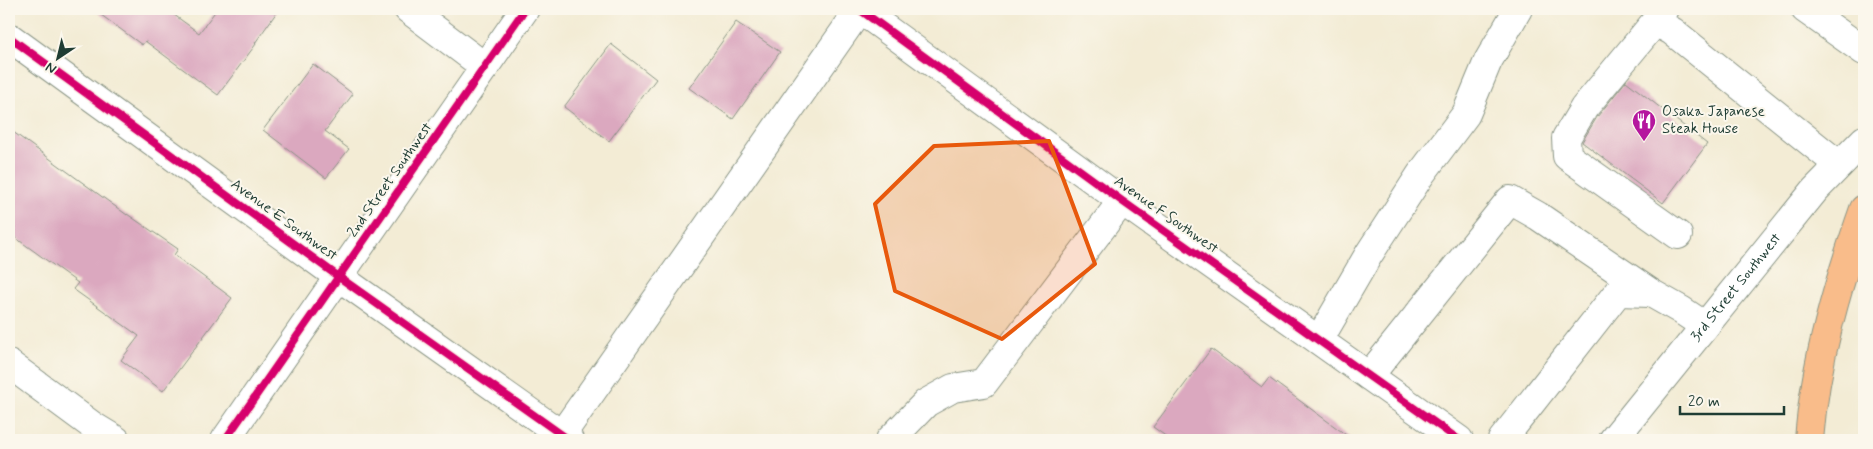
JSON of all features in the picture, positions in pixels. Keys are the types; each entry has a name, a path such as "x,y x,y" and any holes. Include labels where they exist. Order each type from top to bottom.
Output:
{"highway":[{"path":"1809,440 1811,410 1830,315 1864,209"}],"street":[{"path":"408,9 485,67"},
{"name":"2nd Street Southwest","path":"225,440 525,9"},
{"path":"563,438 859,9"},
{"name":"Avenue F Southwest","path":"859,9 1122,201 1459,440"},
{"path":"1319,340 1374,246 1421,174 1466,114 1488,62 1518,9"},
{"path":"1804,9 1864,51"},
{"path":"1678,235 1567,156 1566,138 1584,108 1660,15 1672,31 1839,166"},
{"name":"Avenue E Southwest","path":"9,37 563,438"},
{"name":"3rd Street Southwest","path":"1613,440 1815,190 1864,140"},
{"path":"1369,376 1510,200 1538,216 1651,293 1705,326"},
{"path":"890,440 926,403 953,388 984,383 1122,201"},
{"path":"1502,440 1618,292 1651,293"},
{"path":"9,364 92,426 116,440"}],"highlighted area":[{"path":"1049,141 1095,264 1002,339 895,291 875,204 934,146"}],"building":[{"path":"93,9 166,9 199,33 217,9 279,9 218,95 145,41 142,45"},
{"path":"736,22 780,52 733,119 689,88"},
{"path":"611,44 656,79 609,141 564,107"},
{"path":"313,64 353,94 325,131 349,149 326,178 263,130"},
{"name":"Osaka Japanese Steak House","path":"1626,81 1707,144 1663,203 1582,142 1597,117"},
{"path":"9,129 127,215 178,249 174,255 232,298 163,391 121,360 139,336 73,289 78,283 9,233"},
{"path":"1211,349 1262,387 1269,378 1353,440 1171,440 1153,427"}],"cycle path":[{"path":"225,440 525,9"},
{"path":"859,9 1122,201 1459,440"},
{"path":"9,37 339,277 569,440"}],"place":[{"name":"Osaka Japanese Steak House","path":"1644,142"}]}
